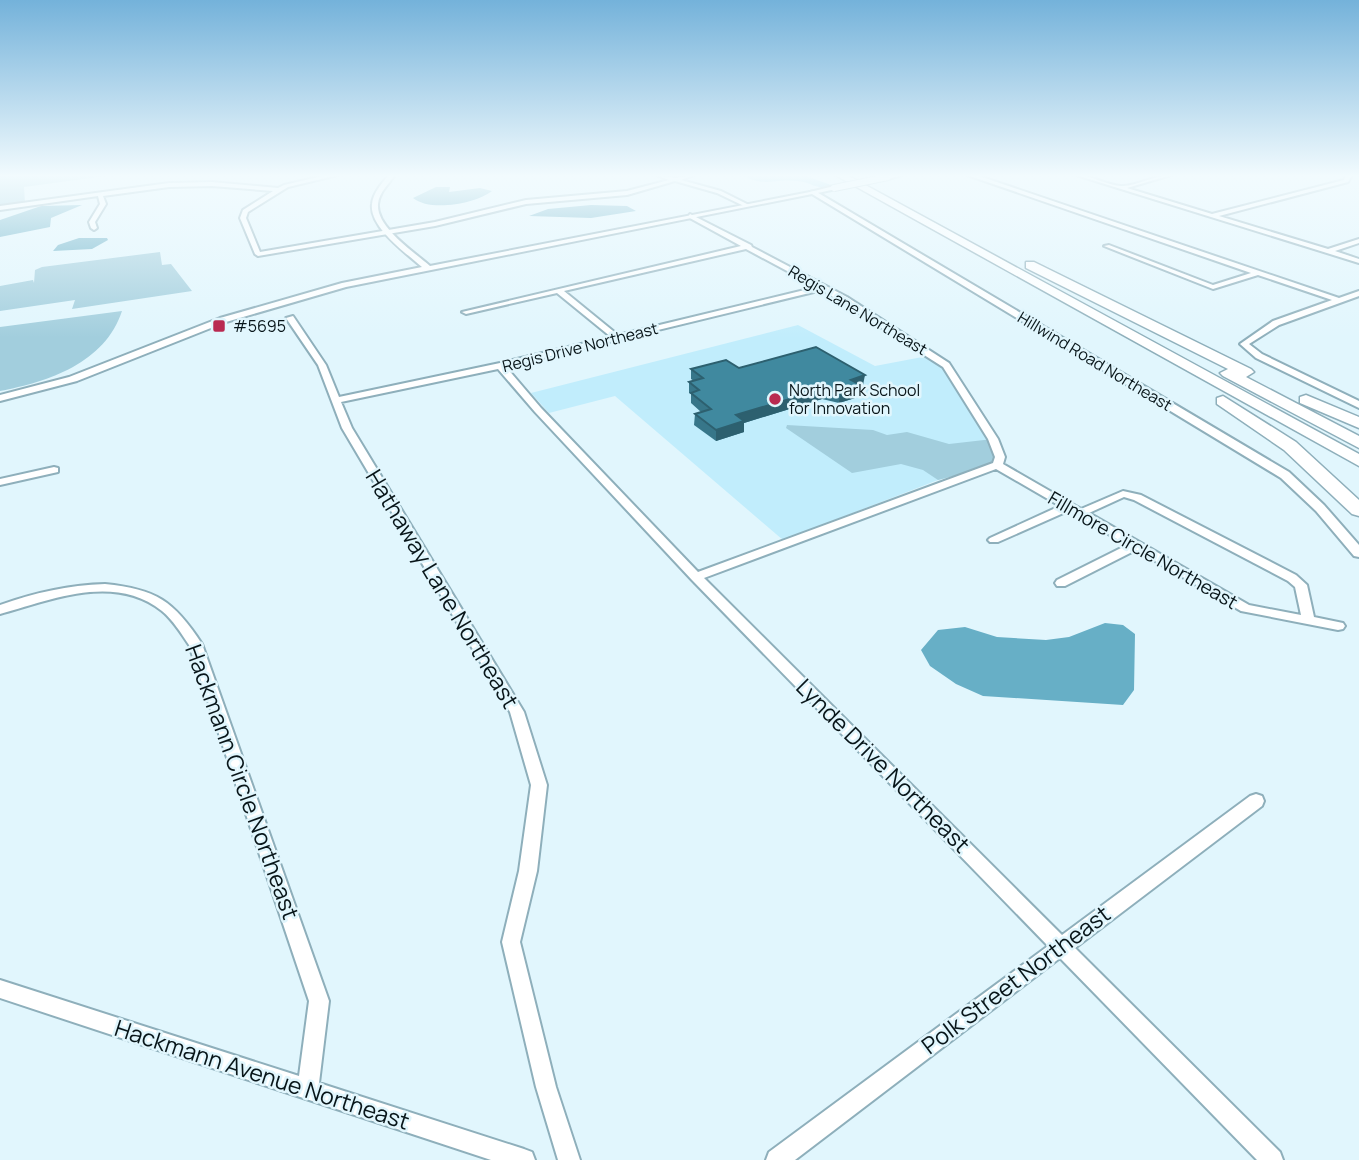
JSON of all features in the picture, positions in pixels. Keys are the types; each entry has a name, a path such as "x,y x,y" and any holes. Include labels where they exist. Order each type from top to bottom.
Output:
{"highway":[{"path":"938,229 1359,461"},
{"path":"959,229 1216,357 1359,423"},
{"path":"959,229 1359,443"},
{"path":"1093,315 1116,334 1290,446 1359,510"}],"street":[{"path":"248,229 258,254 402,229"},
{"path":"385,229 428,268"},
{"path":"0,398 73,379 223,320 286,300 428,268 624,229"},
{"name":"Regis Lane Northeast","path":"716,229 872,315 946,365 993,439 1000,457 996,465"},
{"name":"Hillwind Road Northeast","path":"875,229 1285,475 1320,508 1359,553"},
{"path":"1129,229 1341,302"},
{"path":"1254,229 1359,261"},
{"path":"1328,252 1359,241"},
{"path":"466,312 749,246"},
{"path":"1107,246 1213,287 1257,273"},
{"name":"Regis Drive Northeast","path":"336,401 500,366 823,288"},
{"path":"559,291 617,338"},
{"path":"1357,295 1276,323 1244,344 1259,356 1359,405"},
{"name":"Hathaway Lane Northeast","path":"290,318 322,365 347,428 517,712 539,785 528,871 511,942 546,1087 569,1160"},
{"name":"Lynde Drive Northeast","path":"500,366 696,578 1272,1160"},
{"path":"696,578 996,465"},
{"name":"Fillmore Circle Northeast","path":"996,465 1133,547 1245,608 1308,618 1338,626"},
{"path":"0,482 54,470"},
{"path":"994,540 1123,494 1137,497 1292,578 1301,585 1308,618"},
{"path":"1060,583 1133,547"},
{"name":"Hackmann Circle Northeast","path":"0,610 90,587 136,591 166,606 195,644 242,770 319,1001 307,1091"},
{"name":"Polk Street Northeast","path":"777,1160 1256,801"},
{"name":"Hackmann Avenue Northeast","path":"0,989 524,1160"}],"shaded area":[{"path":"0,229 39,229 0,237"},
{"path":"79,238 108,240 92,249 53,251 58,245"},
{"path":"160,252 162,265 171,264 192,291 72,309 75,300 0,311 0,286 33,280 34,283 35,270 42,267"},
{"path":"122,311 114,329 89,357 37,382 0,391 0,327"},
{"path":"798,325 875,366 933,355 946,365 993,439 997,465 938,480 783,540 615,396 549,413 531,393"},
{"path":"787,425 873,430 887,435 907,432 949,444 993,439 997,465 938,480 923,470 901,464 852,473 786,428"},
{"path":"1105,623 1123,625 1135,634 1134,690 1123,705 983,696 956,684 930,666 921,650 938,630 965,627 997,637 1046,640 1069,637"}],"building":[{"name":"North Park School for Innovation","path":"816,347 865,375 851,380 861,385 840,393 823,389 736,415 744,421 716,430 695,414 711,409 691,393 699,390 689,382 703,378 691,369 726,360 739,368"}],"place":[{"name":"#5695","path":"219,326"},
{"name":"North Park School for Innovation","path":"775,399"}]}
